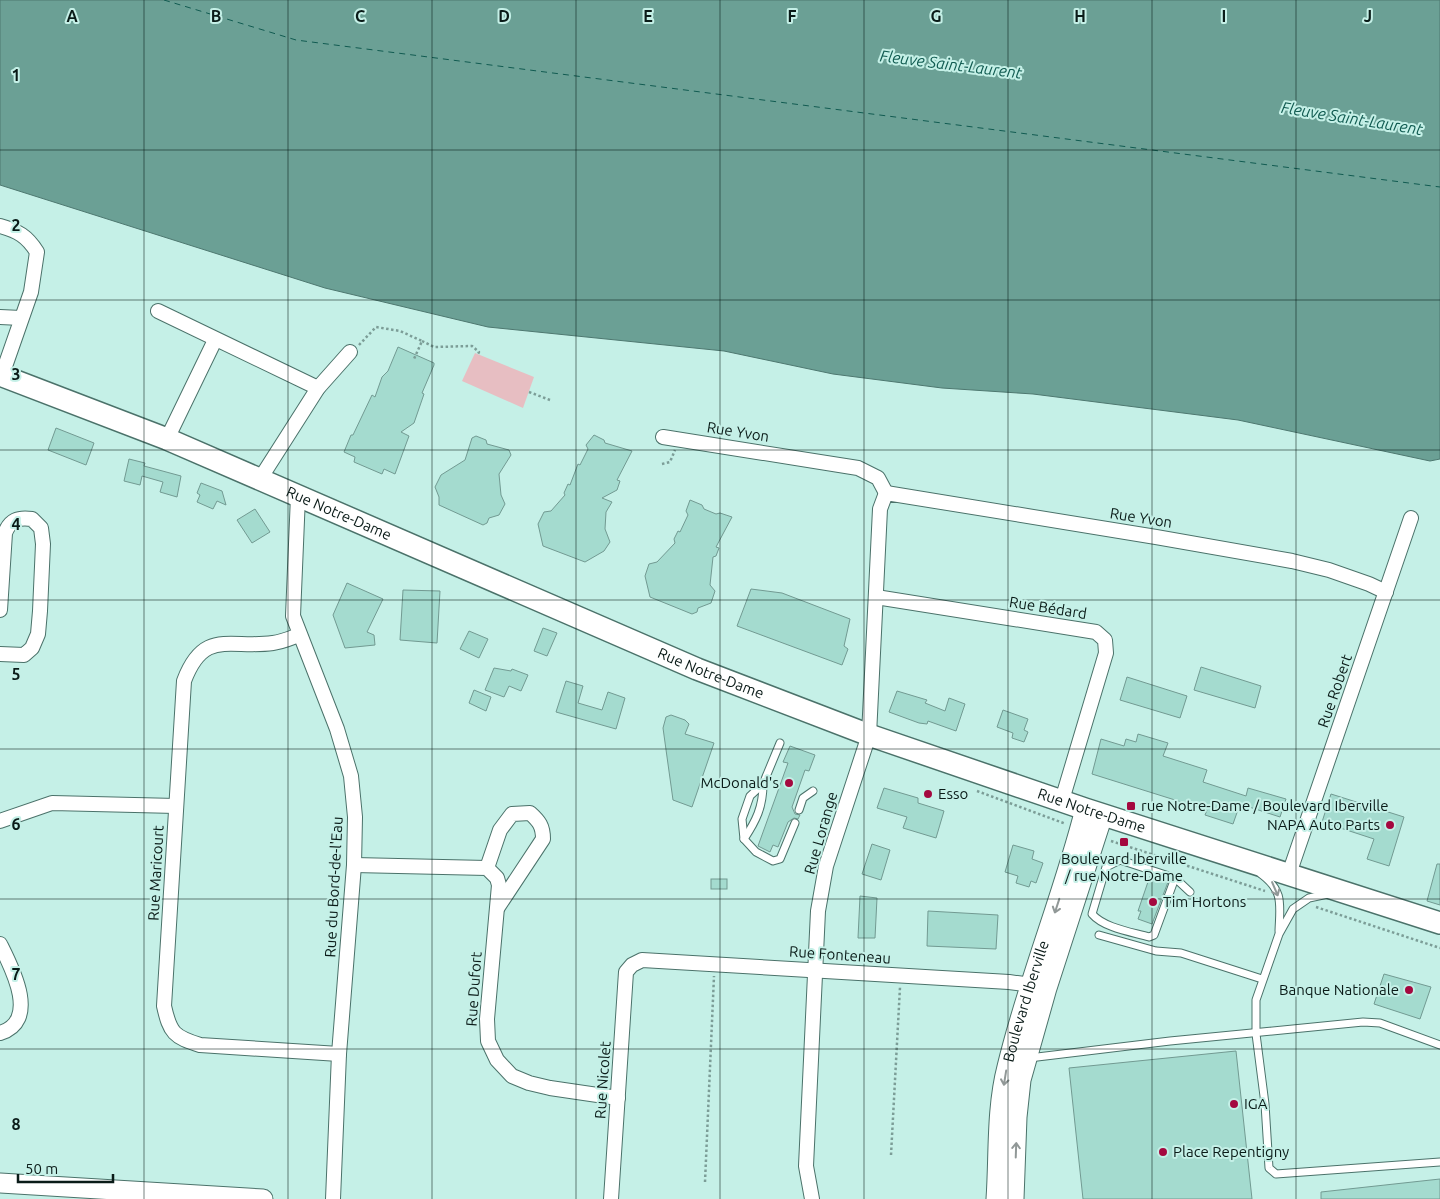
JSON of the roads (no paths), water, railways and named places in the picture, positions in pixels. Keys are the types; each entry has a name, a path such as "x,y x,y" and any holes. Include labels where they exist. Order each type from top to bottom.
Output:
{"main road":[{"name":"Rue Notre-Dame","path":"1,375 167,439 260,478 697,669 869,735 1094,812 1440,923"}],"street":[{"path":"0,226 15,230 28,238 37,252 30,292 1,375"},
{"path":"158,311 318,388"},
{"path":"0,317 21,318"},
{"path":"167,439 215,340"},
{"path":"260,478 318,388 350,352"},
{"name":"Rue Yvon","path":"663,437 858,468 878,478 886,493 1156,536 1292,561 1329,570 1386,592"},
{"name":"Rue Lorange","path":"812,1199 806,1166 818,911 826,866 869,735 873,618 876,597 880,509 886,493"},
{"name":"Rue du Bord-de-l'Eau","path":"298,496 293,616 322,689 350,776 355,817 354,865 339,1054 333,1199"},
{"name":"Rue Robert","path":"1289,874 1411,518"},
{"path":"0,610 5,533 8,525 16,519 32,519 41,528 42,544 38,634 32,648 24,655 0,654"},
{"name":"Rue Bédard","path":"876,597 1096,632 1105,640 1106,653 1062,800"},
{"name":"Rue Maricourt","path":"299,635 274,643 217,644 202,651 190,664 184,681 164,1006 168,1024 180,1039 200,1045 339,1054"},
{"path":"0,821 52,803 81,802 176,806"},
{"name":"Boulevard Iberville","path":"996,1199 1003,1086 1019,1055 1039,986 1059,901 1094,812"},
{"name":"Rue Dufort","path":"497,908 543,839 543,830 540,822 530,813 512,814 500,830 487,868 497,878 499,885 487,1019 488,1041 497,1060 512,1076 529,1083 618,1098"},
{"path":"354,865 487,868"},
{"path":"0,944 12,968 21,1002 19,1016 13,1027 0,1033"},
{"name":"Rue Fonteneau","path":"632,965 642,960 901,975 1039,986"},
{"name":"Rue Nicolet","path":"612,1199 626,972 632,965"},
{"name":"Boulevard Iberville","path":"1014,1199 1017,1117 1021,1080 1019,1055"},
{"path":"0,1184 105,1194 263,1199"}],"lane":[{"path":"744,839 763,802 763,784 780,743"},
{"path":"763,784 750,796 744,811 742,819 744,839 756,852 772,861 780,859 795,823"},
{"path":"799,810 803,798 813,791"},
{"path":"1243,859 1274,883 1278,895 1279,934"},
{"path":"1175,878 1154,935 1149,937 1111,925 1100,921 1092,914 1106,867 1120,860 1175,878 1190,892"},
{"path":"1346,892 1316,896 1301,902 1293,909 1279,934 1262,979 1256,1007 1256,1034 1265,1104 1269,1164 1272,1172 1276,1174 1440,1162"},
{"path":"1111,925 1103,936 1156,951 1181,953 1262,979"},
{"path":"1019,1055 1256,1034 1363,1022 1380,1023 1440,1045"}],"water":[{"name":"Fleuve Saint-Laurent","path":"0,0 1440,0 1440,459 1430,461 1238,420 1033,394 942,388 833,374 724,351 488,327 325,288 0,185"}],"place":[{"name":"McDonald's","path":"789,783"},
{"name":"Esso","path":"928,794"},
{"name":"rue Notre-Dame / Boulevard Iberville","path":"1131,806"},
{"name":"NAPA Auto Parts","path":"1390,825"},
{"name":"Boulevard Iberville / rue Notre-Dame","path":"1124,842"},
{"name":"Tim Hortons","path":"1153,902"},
{"name":"Banque Nationale","path":"1409,990"},
{"name":"IGA","path":"1234,1104"},
{"name":"Place Repentigny","path":"1163,1152"}]}
